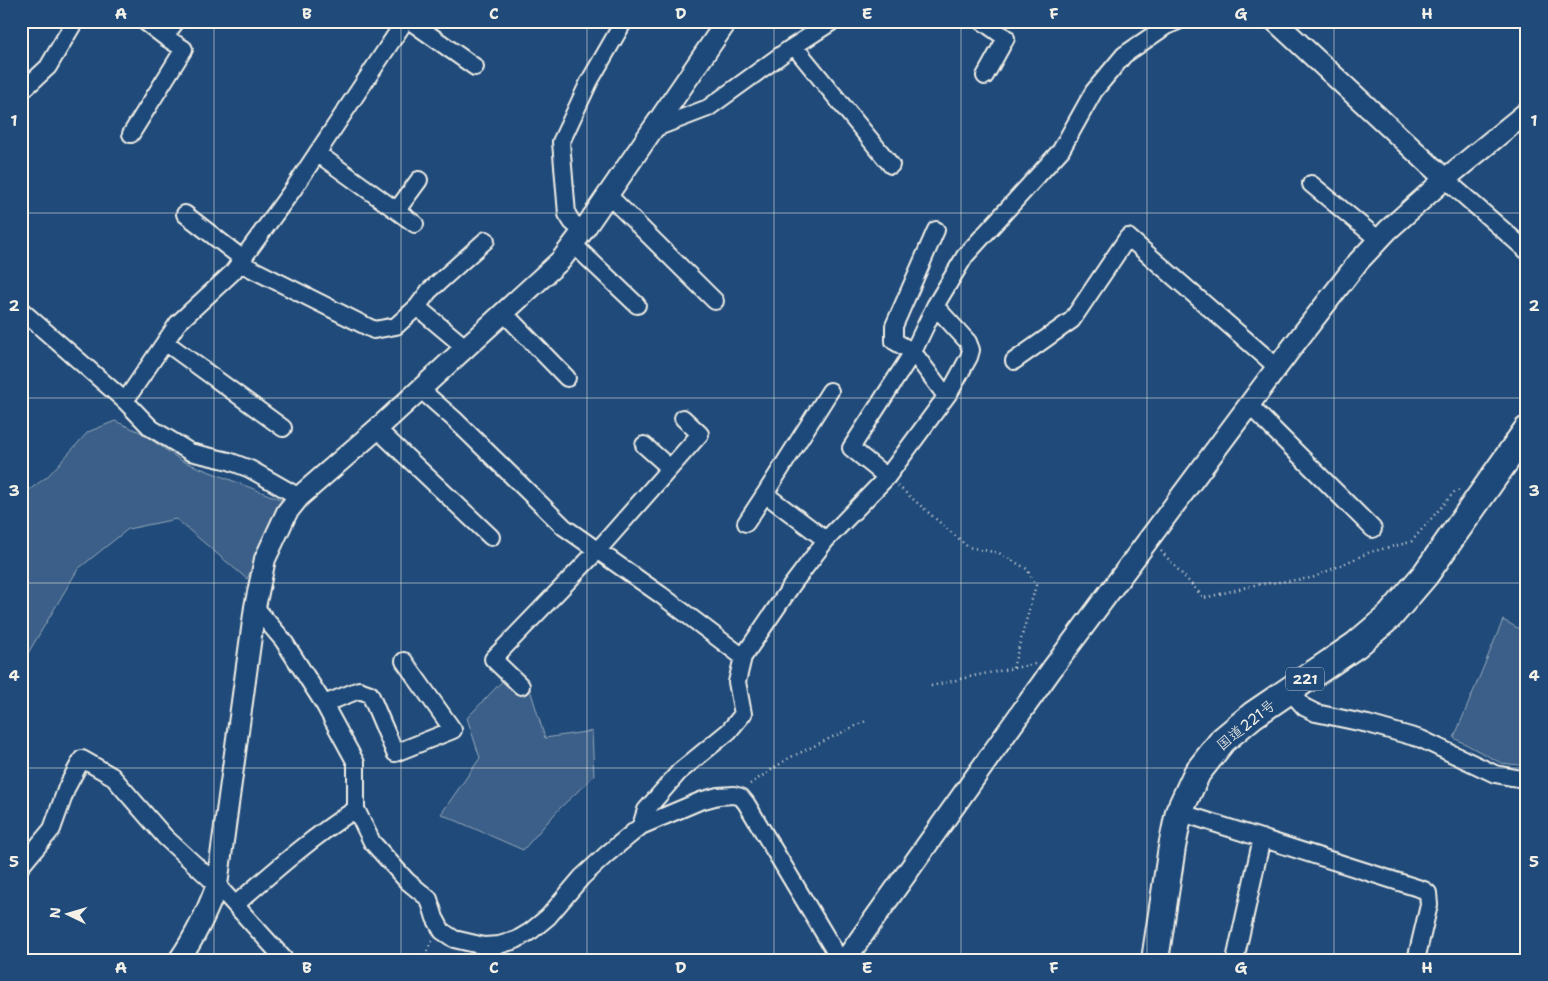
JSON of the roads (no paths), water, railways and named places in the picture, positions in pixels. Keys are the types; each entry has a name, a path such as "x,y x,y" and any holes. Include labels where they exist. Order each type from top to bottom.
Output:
{"highway":[{"name":"国道221号","path":"1155,960 1179,812 1197,773 1223,740 1253,715 1356,645 1390,616 1425,575 1527,430"}],"street":[{"path":"21,92 48,67 75,21"},
{"path":"131,134 184,49 144,21"},
{"path":"165,36 176,21"},
{"path":"124,401 178,323 233,272 242,261 405,21"},
{"path":"410,21 475,68"},
{"path":"624,21 589,82 561,142 568,214 578,237 637,305"},
{"path":"179,960 205,917 217,885 256,607 265,559 287,512 299,497 377,429 561,260 608,195 727,21"},
{"path":"653,129 708,108 794,46 833,21"},
{"path":"982,21 1006,38 985,76"},
{"path":"887,477 851,448 913,352 935,306 966,256 1061,150 1094,91 1124,55 1166,26 1178,21"},
{"path":"1275,21 1445,179 1527,251"},
{"path":"794,46 891,165"},
{"path":"845,960 1058,660 1358,262 1445,179 1527,112"},
{"path":"317,153 415,224"},
{"path":"397,210 419,180"},
{"path":"1311,184 1379,240"},
{"path":"608,195 715,301"},
{"path":"185,214 242,261 374,330 396,326 417,306 429,291 486,240"},
{"path":"936,230 894,326 894,341 913,352 946,396"},
{"path":"1014,361 1072,320 1128,236 1278,367"},
{"path":"417,306 466,348"},
{"path":"642,826 646,810 679,772 728,732 743,714 737,682 743,657 792,585 826,540 887,477 946,396 970,357 971,350 968,342 935,306"},
{"path":"21,310 124,401 151,428 190,452 229,461 250,469 299,497"},
{"path":"504,313 567,378"},
{"path":"165,342 283,428"},
{"path":"420,389 454,419 564,527 662,595 743,657"},
{"path":"746,522 830,391"},
{"path":"1249,405 1372,529"},
{"path":"521,686 493,659 597,551 700,434 683,418"},
{"path":"377,429 492,536"},
{"path":"644,445 670,468"},
{"path":"765,494 826,540"},
{"path":"256,607 282,640 324,704 356,763 356,809 372,842 407,880 428,899 442,931 454,939 484,946 499,945 516,940 548,917 582,877 642,826 700,801 718,796 734,795 741,797 746,803 840,960"},
{"path":"324,704 359,690 370,694 395,753 453,730 404,660"},
{"path":"1289,690 1304,707 1316,713 1368,724 1420,739 1495,774 1527,780"},
{"path":"21,866 52,829 67,786 82,760 112,776 165,837 217,885 285,960"},
{"path":"235,905 282,863 356,809"},
{"path":"1179,812 1424,890 1428,893 1429,905 1416,960"},
{"path":"1235,960 1262,838"}]}
